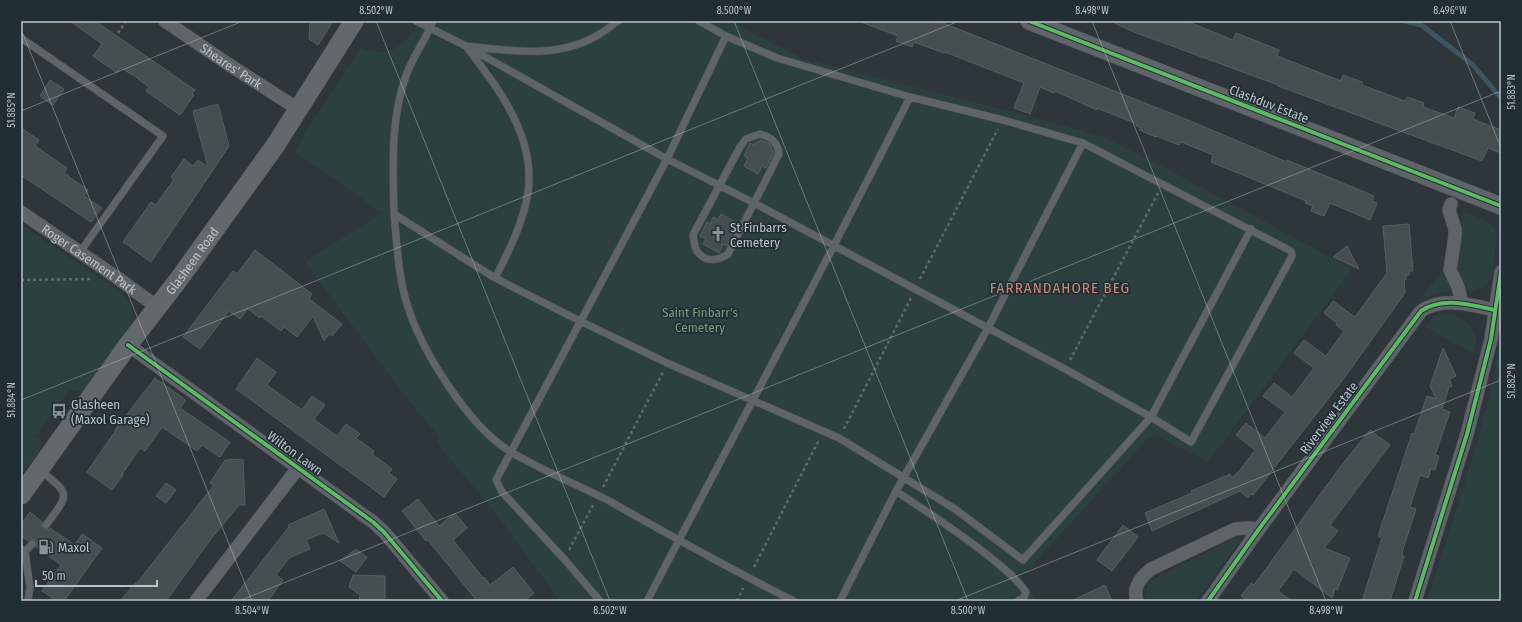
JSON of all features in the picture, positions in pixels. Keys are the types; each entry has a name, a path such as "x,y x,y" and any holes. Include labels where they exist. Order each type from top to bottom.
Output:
{"main road":[{"name":"Glasheen Road","path":"21,495 128,345 179,278 275,146 354,21"}],"street":[{"name":"Sheares' Park","path":"165,21 298,109"},
{"name":"Clashduv Estate","path":"1029,21 1501,206"},
{"path":"1452,204 1449,210 1455,229 1455,236 1450,270 1458,287 1462,303"},
{"name":"Roger Casement Park","path":"21,212 157,307"},
{"path":"1415,601 1467,434 1491,339 1501,272"},
{"name":"Riverview Estate","path":"1208,601 1259,528 1421,310 1430,305 1439,303 1462,303 1495,310"},
{"name":"Wilton Lawn","path":"128,345 378,526 436,598"},
{"name":"Wilton Lawn","path":"196,601 298,468"},
{"path":"1136,601 1134,595 1136,587 1145,574 1151,569 1235,529 1259,528"}],"lane":[{"path":"416,21 431,25 667,159 754,203 1065,369 1151,417 1191,442 1292,256 1291,251 1163,183 1083,143 1003,120 910,97 777,58 726,36 699,21"},
{"path":"466,46 506,51 532,52 571,47 598,36 618,21"},
{"path":"431,25 406,74 397,114 393,157 394,214 399,266 406,301 417,334 440,371 478,423 491,437 511,452 598,496 748,578 794,601"},
{"path":"600,601 502,492 496,480 667,159 726,36"},
{"path":"21,38 163,136 80,252"},
{"path":"466,46 491,78 508,105 521,130 528,164 528,192 524,210 516,236 495,278"},
{"path":"647,601 835,246 910,97"},
{"path":"760,134 768,136 774,140 779,147 779,154 754,203 728,254 713,260 705,258 697,251 693,235 719,186 746,138 760,134"},
{"path":"840,601 903,477 988,328 1083,143"},
{"path":"394,214 495,278 580,321 667,363 824,431 955,509 1023,560 1151,417 1251,229"},
{"path":"39,469 62,489 64,494 61,506 46,525"},
{"path":"896,491 981,549 1006,570 1026,592 1024,597 1018,601"},
{"path":"28,601 30,587 23,550 32,544"}],"path":[{"path":"118,33 126,21"},
{"path":"1065,369 1163,183"},
{"path":"21,280 119,279"},
{"path":"564,560 667,363"},
{"path":"737,601 824,431"}],"green space":[{"name":"Saint Finbarr's Cemetery","path":"419,21 733,21 756,35 804,59 1029,116 1103,137 1171,171 1352,269 1208,462 1155,435 1148,438 1020,579 1037,601 560,601 494,511 436,442 439,437 402,392 305,262 382,213 294,151 360,48 380,52 396,48 408,38"},
{"path":"1463,211 1487,221 1494,228 1497,235 1492,276 1482,288 1470,292 1466,290 1456,265 1459,253"},
{"path":"21,224 123,294 130,305 132,316 130,325 85,389 82,392 70,390 35,437 41,443 41,447 34,460 21,474"},
{"path":"1441,272 1447,280 1452,292 1438,292 1420,299"},
{"path":"1442,314 1459,317 1465,320 1473,329 1476,341 1473,353 1426,327 1431,319"},
{"path":"1501,339 1501,601 1427,601 1478,439 1495,373"},
{"path":"1236,537 1240,538 1240,540 1196,601 1147,601 1147,589 1153,579"}],"building":[{"path":"70,21 95,21 195,90 192,93 194,95 180,115 146,91 149,87 134,76 121,68 117,73 93,56 102,44"},
{"path":"310,21 333,21 318,45 309,39"},
{"path":"938,21 1193,122 1287,162 1287,160 1333,179 1374,196 1372,201 1377,203 1370,220 1330,203 1324,216 1311,211 1313,206 1305,203 1306,201 1211,162 1213,155 1181,142 1179,145 1156,137 1139,130 1141,128 1136,126 1137,124 1097,108 1097,110 1055,91 1054,93 1040,87 1030,114 1014,108 1024,83 945,52 944,53 914,42 912,47 896,41 898,36 861,22"},
{"path":"1110,21 1186,21 1233,40 1236,33 1279,50 1277,56 1341,81 1343,75 1362,82 1362,85 1405,101 1407,97 1424,103 1423,107 1454,118 1458,107 1475,113 1473,119 1501,130 1501,153 1488,148 1482,161 1134,32"},
{"path":"50,80 64,89 53,105 40,96"},
{"path":"218,104 229,146 151,262 123,242 151,202 156,205 174,179 171,177 184,159 193,166 198,160 208,167 193,111"},
{"path":"21,128 39,140 35,146 67,168 64,173 88,190 84,196 102,208 91,222 21,175"},
{"path":"761,140 770,144 774,153 766,168 762,166 758,174 744,166 748,158 744,156 750,143 753,145"},
{"name":"St Finbarrs Cemetery","path":"721,214 735,222 730,231 733,232 727,246 723,244 719,253 703,244 706,239 700,236 707,222 710,224 713,217 718,220"},
{"path":"1409,224 1413,271 1409,271 1409,275 1406,275 1406,279 1404,280 1405,293 1342,381 1253,495 1251,494 1248,498 1240,491 1152,531 1145,513 1192,493 1191,491 1230,474 1232,478 1240,470 1255,450 1236,435 1246,423 1265,438 1285,412 1263,396 1274,383 1292,397 1314,368 1294,353 1304,340 1326,356 1344,331 1336,325 1337,323 1324,313 1333,301 1355,317 1387,273 1383,226"},
{"path":"1347,246 1359,269 1333,257"},
{"path":"255,250 312,294 309,299 342,324 332,336 329,334 324,341 313,316 297,337 284,327 281,331 261,316 260,318 248,309 240,319 229,311 200,349 183,337 233,271 237,274"},
{"path":"1443,348 1456,376 1449,379 1452,386 1449,387 1442,409 1450,412 1435,455 1439,456 1435,470 1431,469 1428,478 1420,475 1410,507 1416,509 1403,549 1402,556 1404,556 1390,601 1362,601 1382,538 1378,536 1412,433 1414,434 1427,396 1436,399 1430,386"},
{"path":"257,358 276,372 267,385 302,410 312,396 325,405 314,419 316,421 337,436 346,424 360,434 356,438 374,451 372,454 392,469 389,473 397,479 384,497 236,389"},
{"path":"155,378 186,400 180,408 230,442 220,457 202,445 197,451 162,427 145,451 140,448 112,490 87,472 115,430"},
{"path":"1370,430 1390,445 1330,525 1338,531 1324,548 1350,558 1337,590 1335,589 1332,598 1294,569 1278,591 1292,601 1248,601 1241,596 1251,583 1254,585 1341,466"},
{"path":"243,459 245,505 239,505 211,539 166,601 120,601 136,582 137,583 214,485 210,483 225,460"},
{"path":"166,483 176,490 166,503 156,496"},
{"path":"418,499 439,526 455,513 461,520 467,528 453,540 490,585 513,567 534,593 524,601 477,601 428,540 426,541 402,511"},
{"path":"324,509 339,543 323,533 306,540 310,549 289,558 276,575 283,580 268,601 231,601 289,527 288,525"},
{"path":"30,512 42,522 41,527 43,529 48,530 50,528 75,545 82,534 102,548 64,601 57,601 42,591 61,565 36,547 37,543 35,540 31,539 28,541 21,536 21,525"},
{"path":"1123,525 1138,537 1112,571 1097,560"},
{"path":"356,549 367,557 356,572 340,561"},
{"path":"353,575 385,576 385,601 359,601 360,595 349,587"},
{"path":"1105,585 1112,601 1071,601"}],"waterway":[{"path":"1405,21 1421,25 1472,64 1501,98"}],"cycle path":[{"path":"1029,21 1501,206"},
{"path":"1415,601 1467,434 1491,339 1501,272"},
{"path":"1208,601 1259,529 1421,311 1430,306 1448,303 1467,304 1495,310"},
{"path":"128,345 373,522 384,532 442,601"}],"place":[{"name":"St Finbarrs Cemetery","path":"718,234"},
{"name":"Glasheen (Maxol Garage)","path":"59,411"},
{"name":"Maxol","path":"46,547"}],"district":[{"name":"FARRANDAHORE BEG","path":"1060,288"}]}
